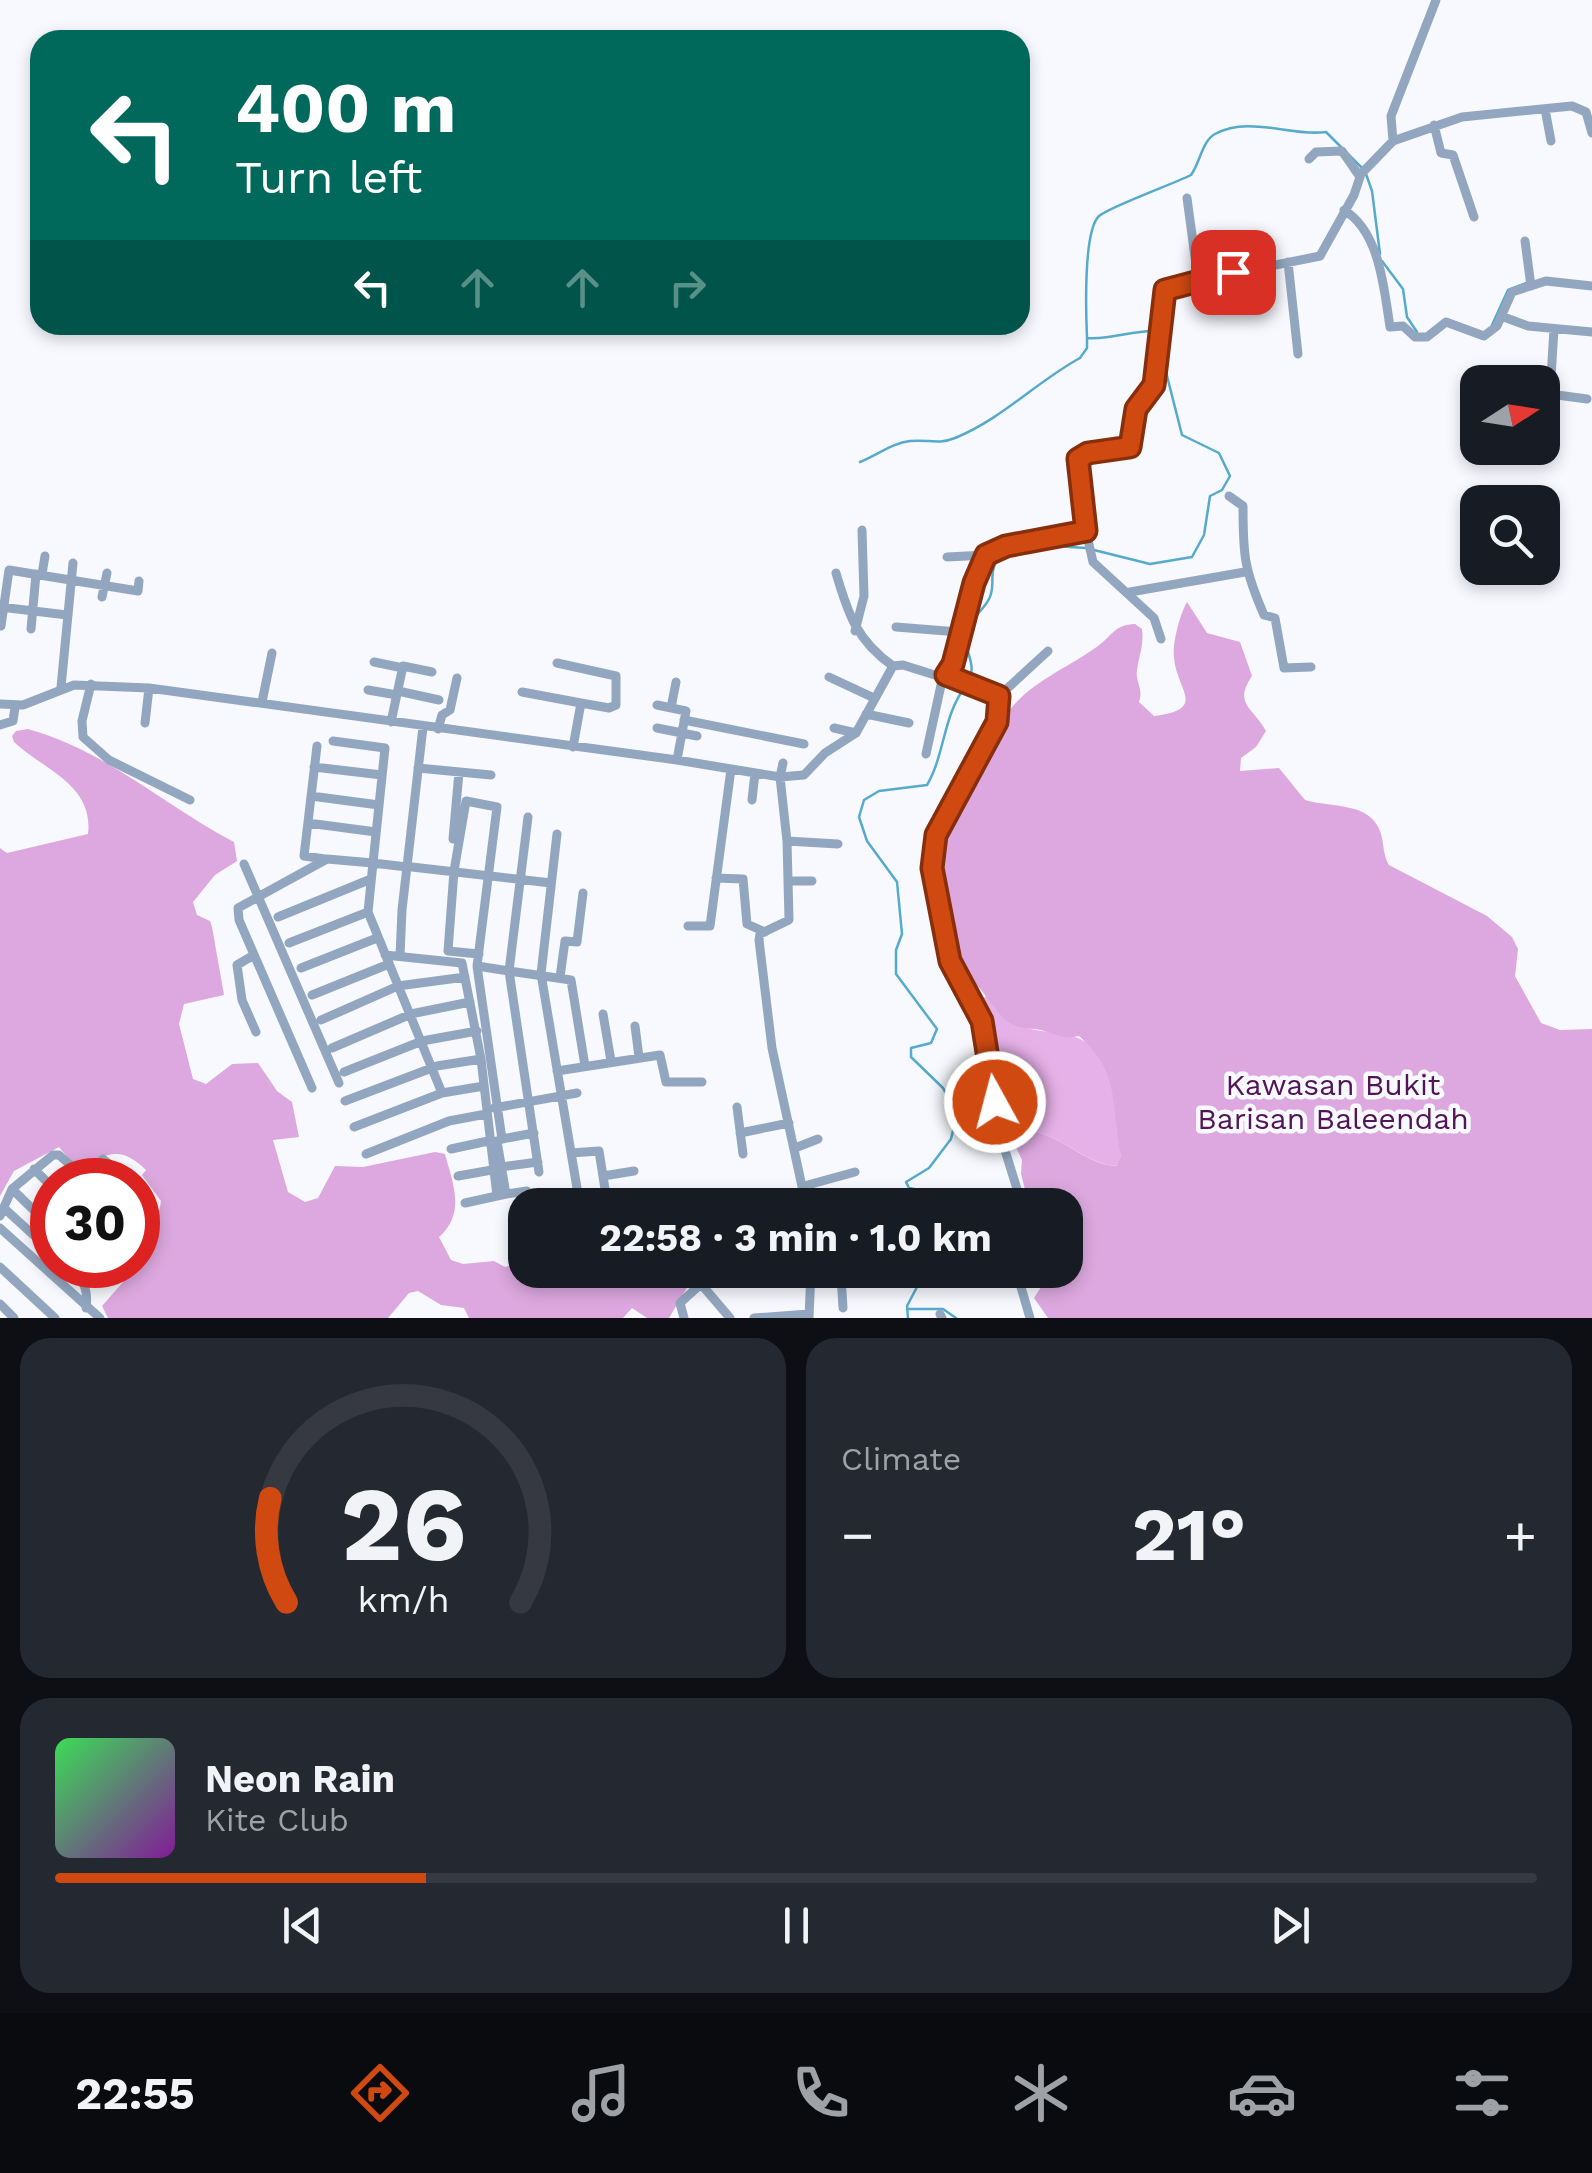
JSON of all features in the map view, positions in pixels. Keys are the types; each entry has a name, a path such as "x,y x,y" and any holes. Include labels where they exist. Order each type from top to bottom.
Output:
{"street":[{"path":"1394,141 1391,116 1436,0"},
{"path":"1161,638 1154,618 1130,592 1098,569 1089,549 1078,459 1088,453 1130,447 1136,409 1154,385 1158,326 1168,286 1314,258 1324,252 1363,172 1394,141 1434,124 1462,117 1579,106 1586,112 1592,134"},
{"path":"1545,109 1550,141"},
{"path":"1434,124 1442,154 1454,156 1474,217"},
{"path":"1309,160 1314,152 1342,151 1363,172"},
{"path":"1187,198 1198,279"},
{"path":"1344,210 1363,222 1384,290 1390,327 1404,326 1422,338 1446,322 1484,336 1497,326 1507,297 1531,282 1560,280 1592,286"},
{"path":"1525,241 1531,282"},
{"path":"1288,262 1298,354"},
{"path":"1500,316 1528,326 1592,332"},
{"path":"1554,329 1550,394 1588,399"},
{"path":"1229,496 1244,507 1241,544 1246,572 1264,614 1275,618 1285,670 1311,667"},
{"path":"855,631 864,596 862,530"},
{"path":"947,557 986,555 1006,546 1086,531"},
{"path":"958,545 961,557"},
{"path":"926,754 944,675 953,664 986,555"},
{"path":"31,630 45,556"},
{"path":"61,687 73,563"},
{"path":"2,626 7,572 138,586 135,604"},
{"path":"1130,592 1246,572"},
{"path":"102,598 106,573"},
{"path":"836,573 855,631 864,644 893,666 971,682 999,696"},
{"path":"1,607 67,615"},
{"path":"896,627 960,632"},
{"path":"1017,1188 999,1131 982,1021 950,961 932,854 936,835 997,722 999,696 1048,651"},
{"path":"262,702 272,653"},
{"path":"374,662 432,672"},
{"path":"522,692 609,708 616,705 616,676 557,663"},
{"path":"0,704 15,707 61,687 91,684 149,688 780,777 804,776 824,753 856,733 893,666"},
{"path":"391,722 403,668"},
{"path":"829,677 874,698"},
{"path":"400,956 421,768 430,728 450,710 457,678"},
{"path":"670,708 676,682"},
{"path":"91,684 82,721 83,736 108,760 134,769 190,800"},
{"path":"145,723 149,688"},
{"path":"368,690 439,700"},
{"path":"573,746 581,703"},
{"path":"657,705 686,711 677,760"},
{"path":"0,725 14,721 15,707"},
{"path":"707,725 710,711"},
{"path":"866,714 909,723"},
{"path":"730,729 732,717"},
{"path":"684,720 804,744"},
{"path":"770,738 772,724"},
{"path":"657,728 697,736"},
{"path":"834,728 856,733"},
{"path":"333,741 385,748 368,912 442,1093"},
{"path":"317,746 304,856 551,883"},
{"path":"782,764 789,920 765,932 759,940 772,1048 804,1186 855,1172"},
{"path":"314,767 382,775"},
{"path":"421,768 491,775"},
{"path":"688,926 710,926 731,769"},
{"path":"459,772 448,952 478,954"},
{"path":"752,800 755,772"},
{"path":"311,796 379,805"},
{"path":"441,959 464,802 494,804 490,876 477,966 490,1110 488,1141 502,1195"},
{"path":"458,1176 497,1168 539,1166 509,971 528,817"},
{"path":"308,823 376,832"},
{"path":"557,834 541,974 577,1188"},
{"path":"787,842 838,844"},
{"path":"312,1088 254,955 238,908 328,859"},
{"path":"244,864 339,1084"},
{"path":"716,878 743,878 747,924 765,932"},
{"path":"278,917 370,879"},
{"path":"788,881 812,881"},
{"path":"560,976 565,941 577,942 583,893"},
{"path":"289,942 368,912"},
{"path":"301,968 376,938"},
{"path":"254,955 238,965 242,1000 256,1032"},
{"path":"312,995 400,956 462,963 484,1086 502,1139"},
{"path":"477,966 571,980 585,1066"},
{"path":"321,1020 398,986 465,977"},
{"path":"332,1048 411,1014 470,1002"},
{"path":"603,1014 611,1061"},
{"path":"635,1026 640,1057"},
{"path":"344,1072 422,1040 476,1031"},
{"path":"557,1070 660,1055 666,1082 702,1082"},
{"path":"345,1101 433,1067 481,1058"},
{"path":"354,1127 442,1093 484,1086"},
{"path":"366,1154 449,1121 577,1094"},
{"path":"737,1107 743,1154"},
{"path":"566,1122 579,1120"},
{"path":"740,1133 789,1123"},
{"path":"497,1168 496,1141 534,1133"},
{"path":"796,1148 818,1140"},
{"path":"451,1148 488,1141"},
{"path":"571,1153 599,1151 605,1188"},
{"path":"603,1176 634,1171"},
{"path":"30,1173 12,1189 3,1213 30,1234"},
{"path":"12,1189 30,1207"},
{"path":"465,1203 508,1194"},
{"path":"0,1228 100,1318"},
{"path":"0,1267 55,1318"},
{"path":"684,1318 680,1303 701,1284 730,1318"},
{"path":"85,1288 86,1308"},
{"path":"754,1318 809,1316 810,1288"},
{"path":"842,1288 843,1308"},
{"path":"1021,1288 1030,1318"},
{"path":"0,1304 14,1318"}],"shaded area":[{"path":"988,995 1002,1014 1017,1024 1066,1035 1096,1050 1114,1089 1121,1156 1118,1166 1091,1159 1051,1137 1024,1131 1010,1135 1004,1130 990,1031 979,1001"}],"green space":[{"name":"Kawasan Bukit Barisan Baleendah","path":"1187,602 1207,633 1240,642 1252,676 1245,699 1266,731 1256,747 1241,758 1240,771 1279,768 1305,800 1369,816 1381,834 1389,865 1487,916 1512,937 1518,949 1515,976 1541,1023 1560,1030 1592,1029 1592,1318 1048,1318 1034,1298 1040,1288 1083,1288 1083,1188 1025,1188 1022,1160 1010,1135 1038,1133 1090,1159 1117,1166 1121,1156 1112,1091 1102,1063 1079,1036 1063,1037 1009,1022 959,972 938,852 1011,708 1033,687 1098,646 1118,628 1135,624 1142,629 1137,675 1139,702 1154,716 1180,709 1185,697 1174,652"},
{"path":"28,729 83,750 234,842 237,861 215,875 193,902 197,915 210,921 212,927 224,995 184,1004 179,1024 193,1079 206,1084 232,1064 258,1063 277,1091 292,1102 299,1137 273,1140 288,1192 305,1202 318,1198 335,1166 363,1167 435,1152 445,1154 455,1208 439,1237 451,1260 463,1264 494,1261 508,1266 508,1288 687,1288 669,1318 647,1318 632,1308 623,1318 469,1318 464,1308 441,1305 418,1291 409,1293 388,1318 108,1318 102,1306 118,1288 160,1288 160,1158 111,1154 68,1158 59,1147 30,1158 30,1162 14,1171 0,1196 0,848 7,853 88,834 88,817 75,790 14,742 12,736"}],"waterway":[{"path":"1156,331 1087,338 1088,255 1099,216 1191,175 1215,134 1242,126 1326,132 1361,167"},
{"path":"1366,174 1380,254"},
{"path":"1382,261 1403,289 1407,317 1417,332"},
{"path":"1492,325 1508,290 1529,282"},
{"path":"1094,550 1150,564 1192,557 1204,535 1210,496 1222,490 1230,476 1219,453 1182,435 1167,376 1163,334"},
{"path":"860,462 903,442 943,441 972,430 1080,358 1087,348 1087,338"},
{"path":"969,681 972,668 967,629 989,600 999,556 1055,546 1086,548"},
{"path":"909,1188 906,1182 929,1168 951,1139 957,1114 943,1088 911,1057 911,1048 931,1043 937,1029 896,974 896,950 902,934 897,882 867,841 859,817 864,800 879,791 927,785 952,710 965,687"},
{"path":"908,1318 907,1306 916,1288"},
{"path":"907,1309 943,1309 956,1318"}],"route":[{"path":"995,1102 982,1021 950,961 932,854 936,835 997,722 1001,701 975,683 946,675 953,664 974,583 986,555 997,548 1086,531 1078,459 1088,453 1130,447 1136,409 1154,385 1165,290 1174,284 1233,272"}]}
